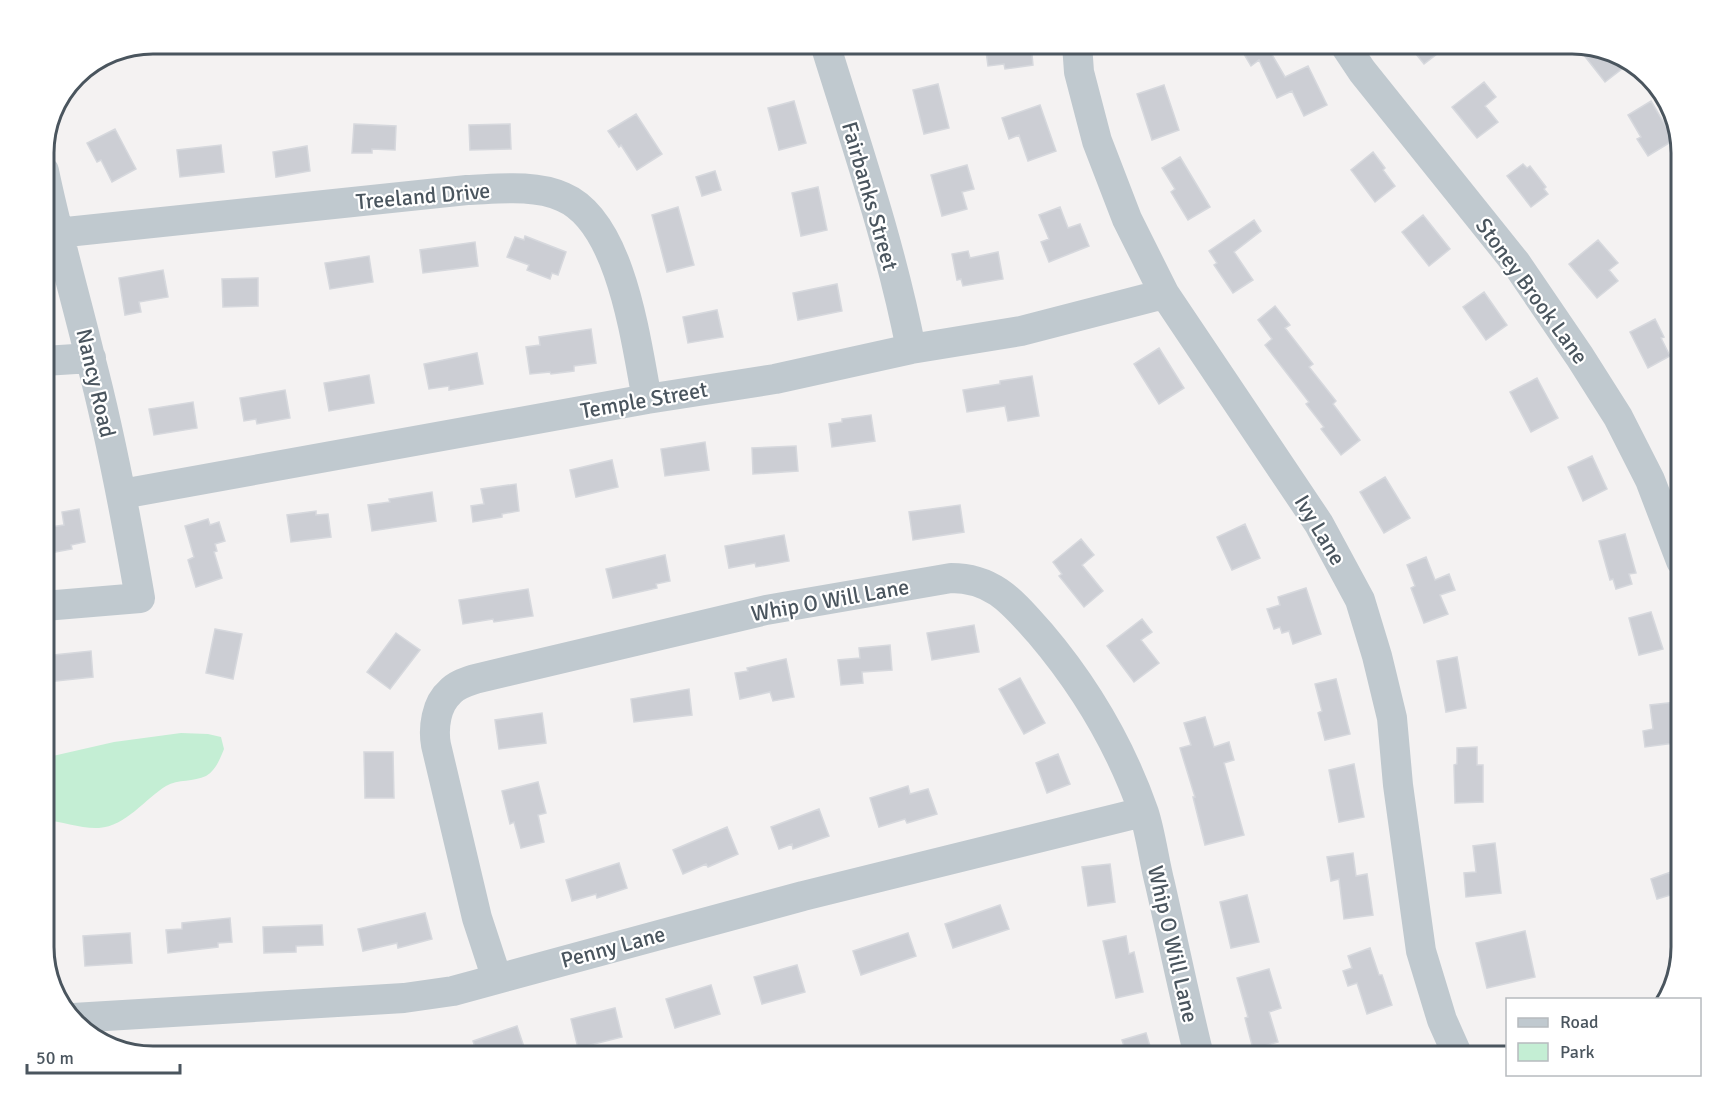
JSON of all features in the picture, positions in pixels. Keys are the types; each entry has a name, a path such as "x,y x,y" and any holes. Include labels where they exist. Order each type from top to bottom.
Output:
{"street":[{"name":"Fairbanks Street","path":"828,54 862,163 903,310 911,349"},
{"name":"Ivy Lane","path":"1078,54 1079,72 1097,141 1127,219 1164,294 1319,524 1360,600 1392,718 1398,785 1421,951 1442,1020 1454,1046"},
{"name":"Stoney Brook Lane","path":"1351,54 1516,263 1580,357 1618,417 1650,480 1671,533"},
{"name":"Treeland Drive","path":"57,233 467,190 523,189 564,197 584,210 601,231 629,307 647,399"},
{"name":"Nancy Road","path":"54,219 91,358 122,494 140,598 54,605"},
{"name":"Temple Street","path":"122,494 647,399 775,379 911,349 1021,331 1164,294"},
{"path":"54,360 91,358"},
{"name":"Whip O Will Lane","path":"497,979 477,918 435,735 438,713 448,693 475,679 766,610 951,578 977,580 989,585 1022,613 1068,666 1116,748 1143,812 1197,1046"},
{"name":"Penny Lane","path":"84,1017 404,998 453,991 803,896 1143,812"}],"green space":[{"path":"181,733 208,734 221,737 224,749 209,774 166,786 127,817 109,826 92,828 54,821 54,756 114,742"}],"building":[{"path":"986,54 1032,54 1033,65 1005,69 1004,64 988,66"},
{"path":"1244,54 1272,54 1285,77 1308,66 1327,105 1304,116 1292,91 1277,98 1259,60 1251,66"},
{"path":"1416,54 1437,54 1424,64"},
{"path":"1584,55 1597,57 1623,68 1605,82"},
{"path":"1484,82 1496,97 1485,106 1498,122 1477,138 1452,107"},
{"path":"938,84 949,128 924,134 913,90"},
{"path":"1164,85 1179,130 1152,140 1137,94"},
{"path":"794,101 806,143 779,150 768,108"},
{"path":"1651,101 1668,131 1670,142 1648,156 1637,139 1641,137 1628,115"},
{"path":"1040,105 1056,151 1028,161 1019,135 1009,139 1002,118"},
{"path":"636,114 662,154 637,170 621,145 619,147 608,131"},
{"path":"354,124 396,126 395,150 372,149 372,153 352,153"},
{"path":"510,124 511,149 470,150 469,125"},
{"path":"115,129 136,169 112,182 101,160 97,162 87,143"},
{"path":"221,145 224,172 180,177 177,150"},
{"path":"307,146 310,171 276,177 273,152"},
{"path":"1373,152 1395,186 1375,202 1351,170"},
{"path":"1180,157 1210,207 1188,220 1171,192 1175,189 1162,168"},
{"path":"1523,164 1527,168 1530,166 1546,187 1544,189 1548,194 1531,207 1507,176"},
{"path":"967,165 974,189 962,192 967,209 942,216 931,175"},
{"path":"715,171 721,190 702,196 696,177"},
{"path":"818,187 827,230 801,236 792,193"},
{"path":"678,207 694,265 667,272 652,215"},
{"path":"1060,207 1068,228 1080,224 1089,246 1049,262 1041,242 1049,239 1039,215"},
{"path":"1423,215 1450,249 1429,266 1402,232"},
{"path":"1254,220 1261,231 1234,252 1253,280 1233,293 1214,265 1217,263 1209,251"},
{"path":"525,236 566,252 558,275 552,273 550,279 527,270 529,265 507,257 515,237 524,240"},
{"path":"1598,240 1618,263 1609,270 1618,281 1597,298 1569,264"},
{"path":"475,242 478,266 423,273 420,250"},
{"path":"968,251 970,258 998,252 1003,279 963,286 961,279 957,280 952,254"},
{"path":"369,256 373,282 330,289 325,263"},
{"path":"163,270 168,297 139,302 141,312 125,315 119,278"},
{"path":"258,278 258,306 223,307 222,279"},
{"path":"837,284 842,311 798,320 793,293"},
{"path":"1484,292 1507,325 1486,340 1463,307"},
{"path":"1275,306 1290,325 1285,328 1313,364 1309,367 1336,401 1333,404 1360,440 1341,455 1321,429 1324,427 1306,404 1309,402 1265,345 1272,339 1258,320"},
{"path":"717,310 723,337 688,343 683,317"},
{"path":"1655,319 1670,356 1648,368 1630,332"},
{"path":"591,329 596,363 574,366 574,371 530,374 526,347 540,345 539,337"},
{"path":"1159,348 1184,388 1159,404 1134,364"},
{"path":"477,353 483,384 449,390 449,386 429,389 424,364"},
{"path":"369,375 374,403 329,411 324,383"},
{"path":"1032,376 1039,416 1008,421 1005,406 967,412 963,390"},
{"path":"1537,378 1558,418 1531,432 1510,392"},
{"path":"285,390 290,418 257,424 256,419 244,421 240,398"},
{"path":"193,402 197,428 154,435 149,409"},
{"path":"871,415 875,441 832,447 829,424 842,422 842,419"},
{"path":"705,442 709,470 665,476 661,449"},
{"path":"796,446 798,471 753,474 752,448"},
{"path":"1592,456 1607,489 1583,501 1568,467"},
{"path":"612,460 618,487 576,497 570,470"},
{"path":"1385,477 1410,518 1384,533 1360,492"},
{"path":"516,484 519,511 502,514 502,517 473,522 471,506 484,504 481,489"},
{"path":"432,492 436,521 372,531 368,505"},
{"path":"960,505 964,532 913,540 909,512"},
{"path":"79,509 85,542 71,545 72,549 54,552 54,526 64,525 62,512"},
{"path":"316,511 316,515 328,514 331,537 291,542 287,515"},
{"path":"208,519 210,525 219,522 225,541 215,544 217,551 214,552 222,578 196,587 188,560 194,557 185,526"},
{"path":"1245,524 1260,558 1232,570 1217,537"},
{"path":"1625,534 1636,573 1629,574 1632,584 1616,589 1613,579 1610,580 1599,541"},
{"path":"784,535 789,561 756,567 755,563 729,568 725,546"},
{"path":"1081,539 1094,555 1082,565 1103,591 1084,607 1059,576 1062,574 1053,562"},
{"path":"665,555 670,581 656,584 657,588 613,598 606,569"},
{"path":"1426,557 1435,580 1449,574 1455,590 1440,595 1448,614 1424,623 1411,588 1415,586 1407,565"},
{"path":"1306,588 1321,634 1293,644 1289,631 1282,633 1280,627 1274,629 1267,609 1280,605 1278,597"},
{"path":"528,589 533,616 463,624 459,600"},
{"path":"1651,612 1663,649 1639,655 1629,618"},
{"path":"1142,619 1152,632 1141,640 1159,663 1134,682 1107,646"},
{"path":"974,625 979,652 932,660 927,633"},
{"path":"215,629 242,634 233,679 206,673"},
{"path":"396,633 420,650 390,689 367,672"},
{"path":"890,645 892,670 862,672 863,683 841,685 838,660 860,658 859,648"},
{"path":"91,651 93,677 54,681 54,655"},
{"path":"1457,657 1466,708 1446,712 1437,661"},
{"path":"786,659 794,697 773,701 770,692 740,699 735,673"},
{"path":"1020,678 1045,723 1024,734 999,689"},
{"path":"1336,679 1350,734 1325,740 1318,713 1322,711 1315,684"},
{"path":"689,689 692,715 634,722 631,699"},
{"path":"1671,703 1671,743 1645,747 1643,731 1653,729 1650,705"},
{"path":"542,713 546,743 499,749 495,720"},
{"path":"1205,717 1214,747 1229,742 1234,760 1224,763 1244,835 1205,845 1193,797 1195,797 1180,748 1191,745 1184,723"},
{"path":"1477,747 1477,765 1483,765 1483,802 1455,803 1454,765 1457,764 1457,748"},
{"path":"364,752 393,752 394,798 365,798"},
{"path":"1058,754 1070,784 1047,793 1036,763"},
{"path":"1354,764 1364,817 1339,822 1329,770"},
{"path":"538,782 546,813 538,815 544,842 521,848 514,822 510,824 502,791"},
{"path":"908,786 910,794 928,789 937,814 907,823 905,819 879,827 870,798"},
{"path":"819,809 829,836 793,849 792,844 779,849 771,827"},
{"path":"727,827 738,854 708,867 706,864 683,874 673,850"},
{"path":"1495,843 1501,893 1466,897 1464,873 1476,872 1473,846"},
{"path":"1353,853 1356,876 1367,874 1373,915 1344,919 1339,879 1331,881 1327,857"},
{"path":"619,863 627,888 597,898 596,894 572,901 566,880"},
{"path":"1110,864 1115,902 1088,906 1082,867"},
{"path":"1671,872 1671,895 1657,899 1651,879"},
{"path":"1247,895 1259,942 1231,948 1220,902"},
{"path":"1000,905 1009,929 953,948 945,924"},
{"path":"425,913 432,939 398,948 397,943 363,951 358,929"},
{"path":"230,918 232,942 218,943 218,947 168,953 166,930 182,929 182,923"},
{"path":"322,925 323,945 296,946 296,952 264,953 263,927"},
{"path":"1525,931 1535,977 1487,988 1476,943"},
{"path":"130,933 132,963 85,966 83,936"},
{"path":"908,933 916,956 861,975 853,951"},
{"path":"1126,936 1129,954 1134,952 1143,992 1116,998 1103,941"},
{"path":"1370,948 1392,1005 1367,1014 1357,983 1348,986 1343,971 1352,968 1348,956"},
{"path":"797,965 805,992 762,1004 754,977"},
{"path":"1269,969 1281,1008 1269,1012 1278,1042 1252,1046 1245,1018 1248,1017 1237,978"},
{"path":"711,985 720,1014 675,1028 666,999"},
{"path":"615,1008 622,1037 578,1046 571,1019"},
{"path":"517,1026 524,1046 475,1046 473,1041"},
{"path":"1146,1033 1150,1046 1124,1046 1122,1040"}]}
